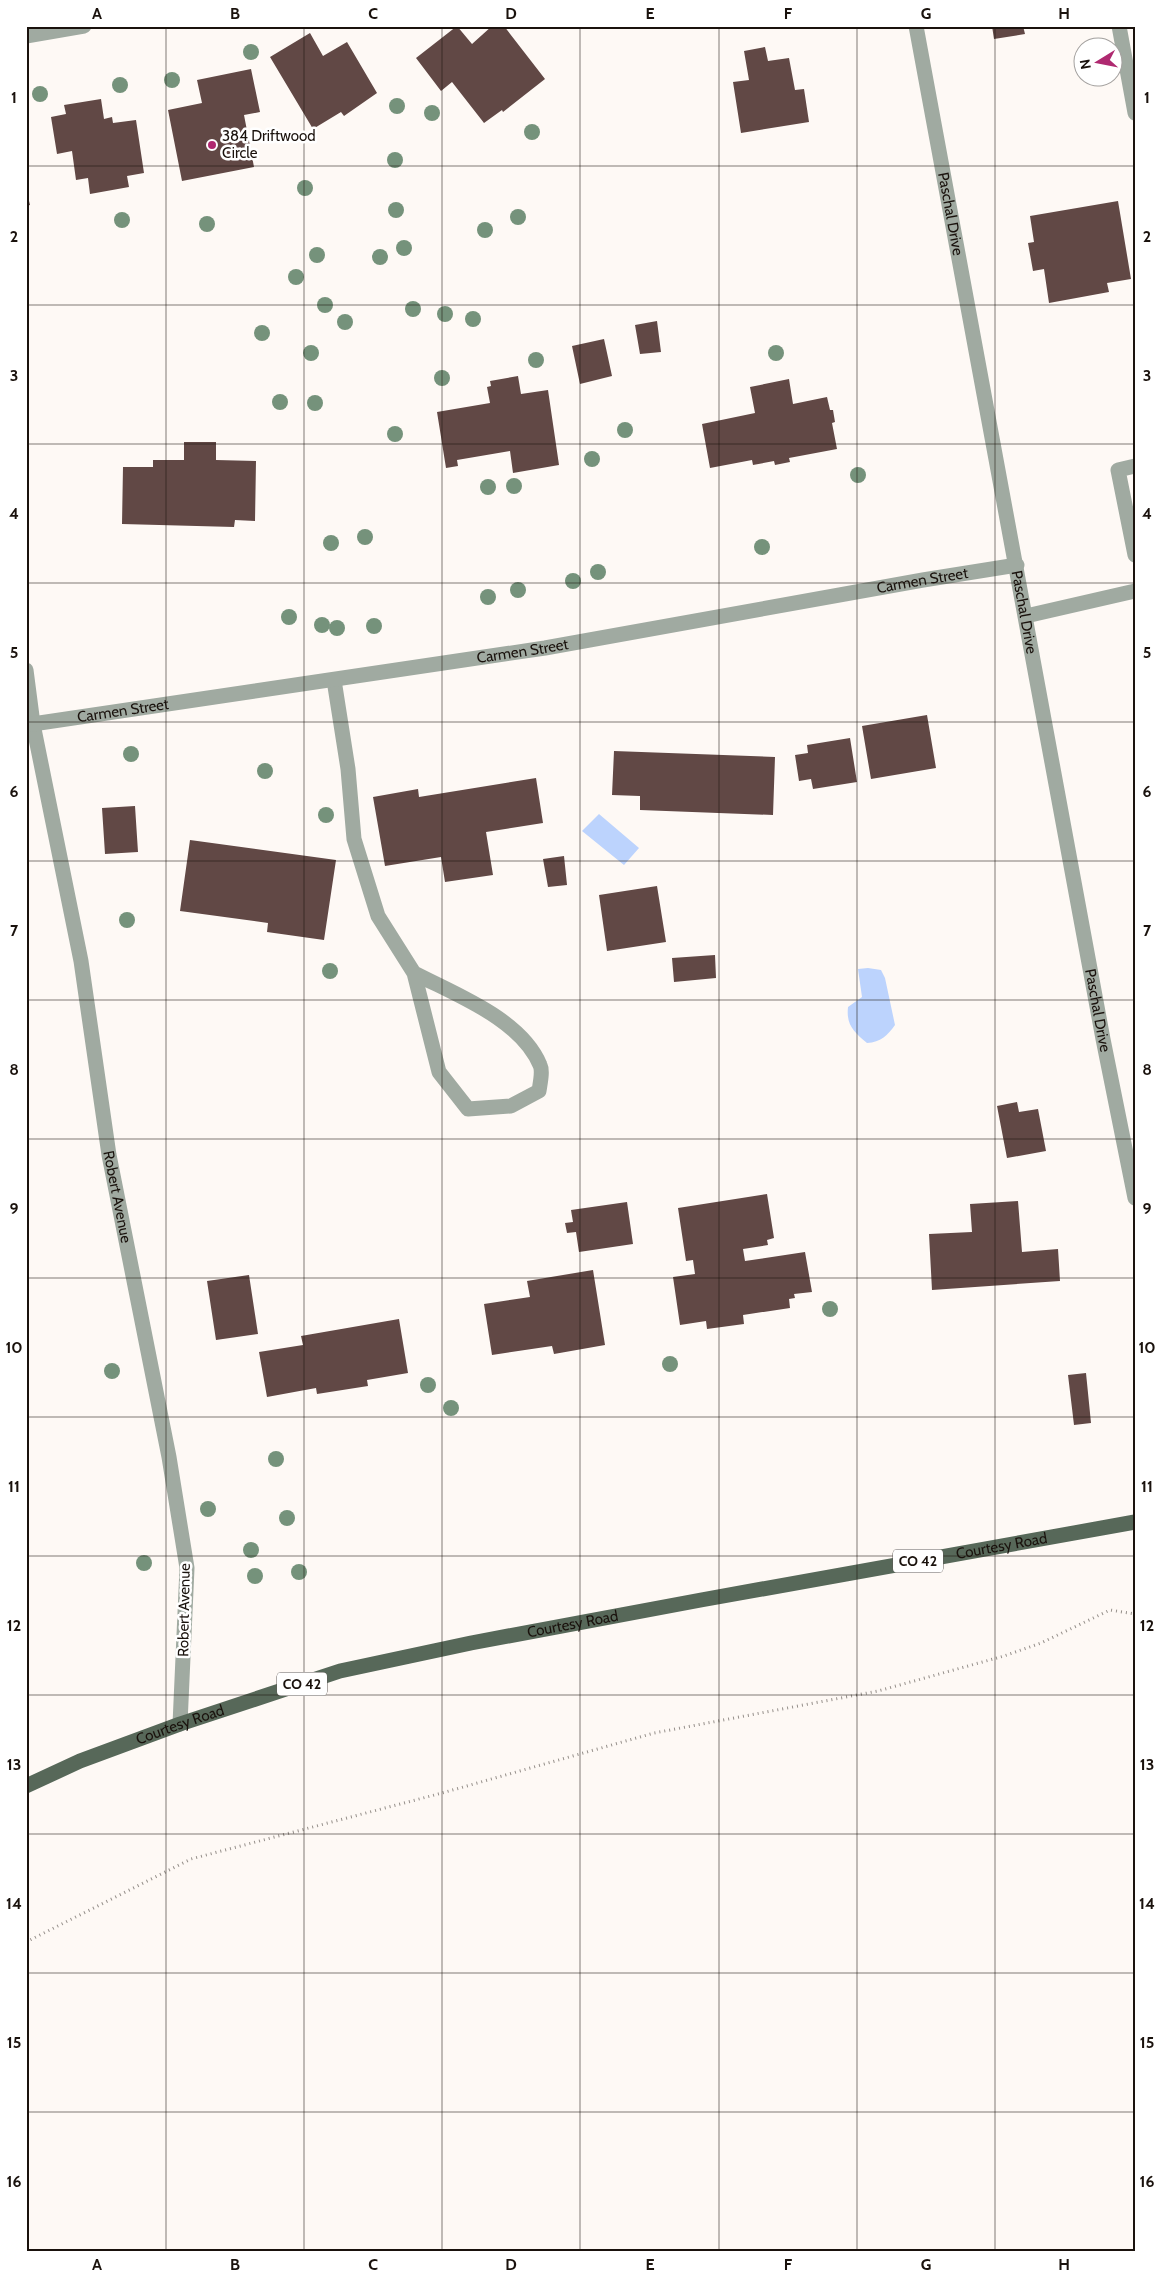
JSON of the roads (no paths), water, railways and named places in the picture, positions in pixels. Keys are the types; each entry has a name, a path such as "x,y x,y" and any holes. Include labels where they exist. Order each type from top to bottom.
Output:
{"main road":[{"name":"Courtesy Road","path":"26,1786 80,1761 180,1724 340,1671 471,1644 1135,1522"}],"street":[{"path":"26,36 84,26"},
{"name":"Paschal Drive","path":"916,26 1103,1039 1135,1198"},
{"path":"1119,26 1135,113"},
{"path":"1135,466 1118,470 1135,555"},
{"name":"Carmen Street","path":"30,725 545,648 923,580 1017,565"},
{"path":"1026,616 1135,591"},
{"name":"Robert Avenue","path":"26,670 30,725 82,960 109,1155 169,1457 187,1568 180,1724"},
{"path":"334,680 348,769 354,839 378,916 414,973 440,1072 468,1109 511,1106 539,1091 541,1066 525,1039 490,1012 414,973"}],"water":[{"path":"599,814 639,848 624,865 582,831"},
{"path":"858,969 881,970 885,978 895,1025 883,1038 867,1043 852,1028 848,1019 848,1007 862,997"}],"place":[{"name":"384 Driftwood Circle","path":"212,145"}]}
